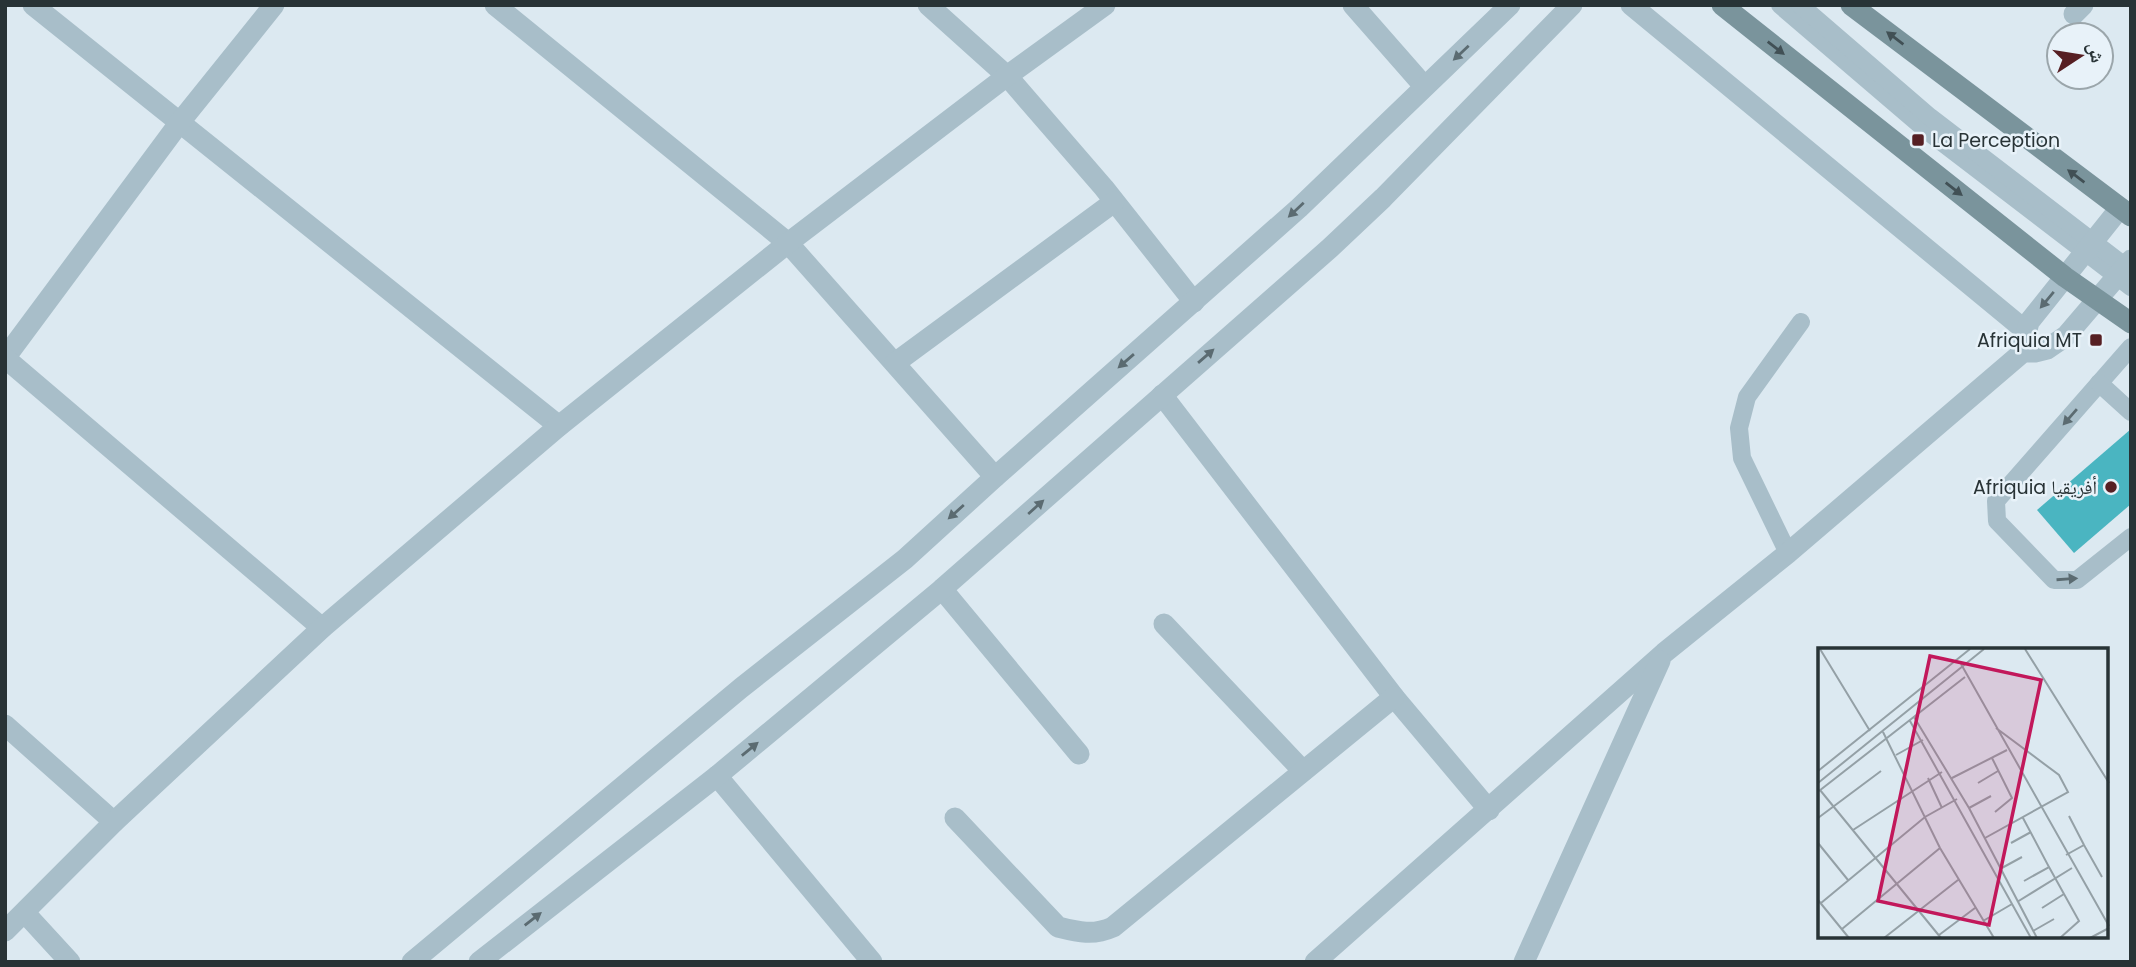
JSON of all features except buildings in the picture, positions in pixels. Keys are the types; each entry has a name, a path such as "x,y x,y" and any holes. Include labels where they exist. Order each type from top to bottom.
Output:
{"main road":[{"path":"1722,5 2066,277 2131,323"},
{"path":"1851,5 2125,212"}],"street":[{"path":"33,5 559,426"},
{"path":"274,5 180,122 5,358 322,628"},
{"path":"495,5 788,243 995,477"},
{"path":"928,5 1007,76 1114,202 1194,302"},
{"path":"5,932 114,822 322,628 559,426 788,243 1105,5"},
{"path":"1353,5 1424,86"},
{"path":"412,962 741,688 905,559 1299,208 1510,5"},
{"path":"486,960 717,776 942,589 1339,240 1572,5"},
{"path":"1631,5 2035,352 2057,344 2127,272"},
{"path":"895,363 1114,202"},
{"path":"1315,962 1664,653 1788,552 2025,341 2036,313 2089,248 2125,212"},
{"path":"1162,395 1394,697 1489,810"},
{"path":"942,589 1079,754"},
{"path":"1164,624 1303,771"},
{"path":"1524,962 1664,653"},
{"path":"955,818 1058,927 1079,933 1099,933 1113,927 1394,697"},
{"path":"5,725 114,822"},
{"path":"717,776 873,962"},
{"path":"25,913 70,962"}],"lane":[{"path":"1780,5 1926,130 2089,248 2127,272"},
{"path":"1800,5 2089,248"},
{"path":"1788,552 1742,458 1740,428 1747,397 1801,322"},
{"path":"2131,347 1996,501 1997,521 2053,580 2077,580 2131,537"},
{"path":"2099,383 2131,412"}],"place":[{"name":"La Perception","path":"1918,140"},
{"name":"Afriquia MT","path":"2096,340"},
{"name":"Afriquia أفريقيا","path":"2111,487"}]}
